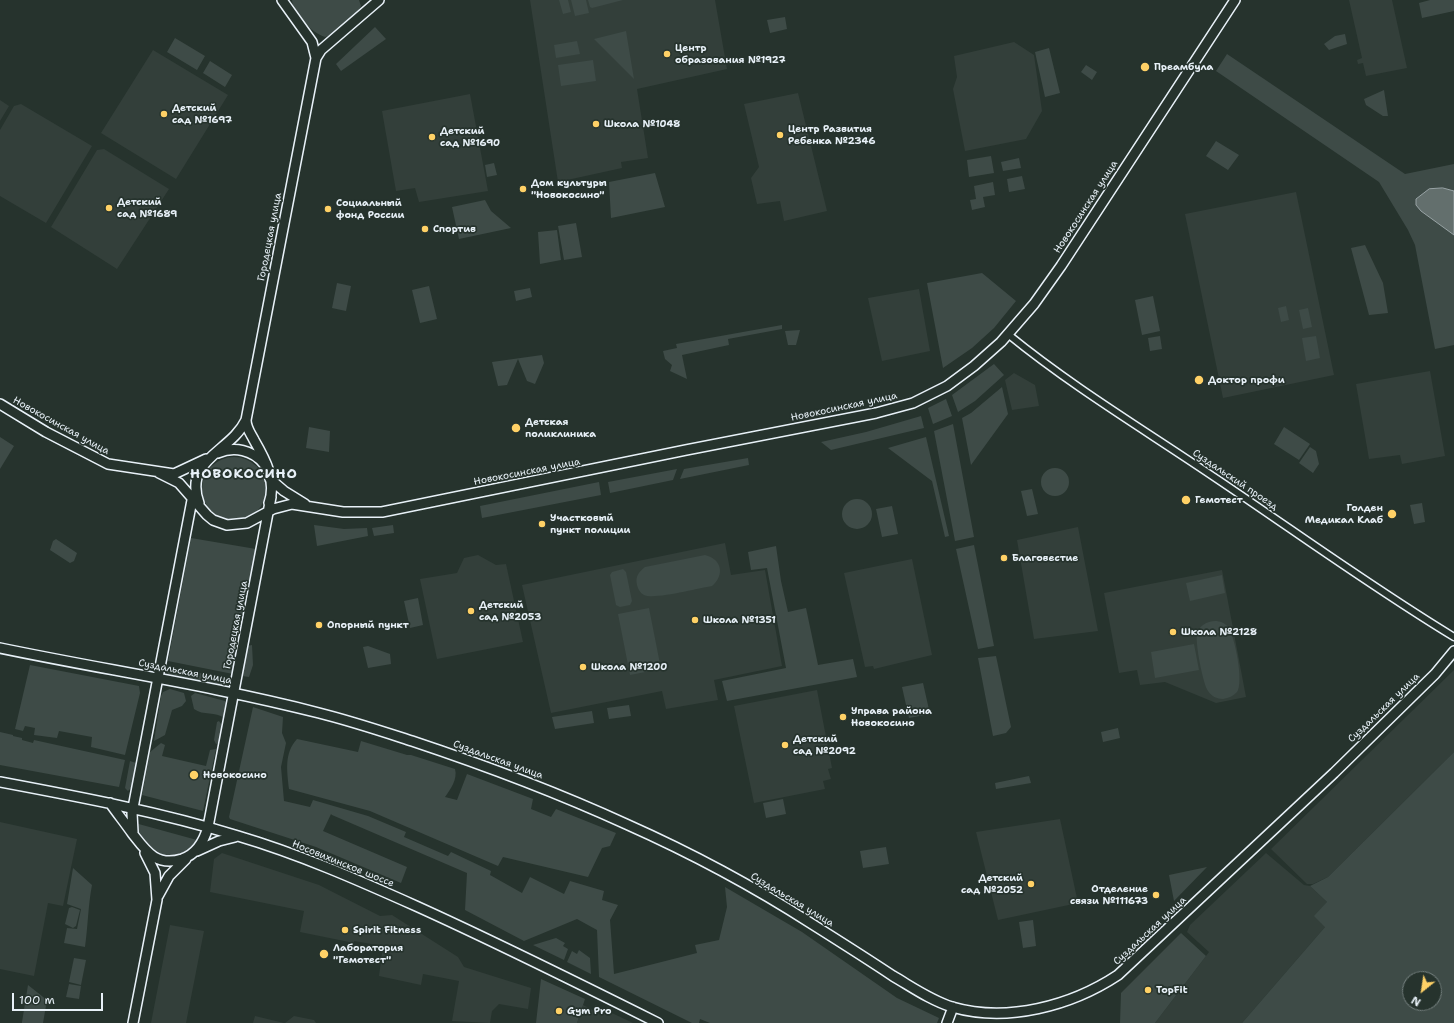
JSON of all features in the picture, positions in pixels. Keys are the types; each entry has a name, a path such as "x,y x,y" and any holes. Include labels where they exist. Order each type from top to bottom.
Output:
{"street":[{"path":"282,0 312,42 316,58"},
{"path":"287,0 289,10"},
{"path":"357,20 366,9 366,0"},
{"path":"316,58 321,50 379,0"},
{"name":"Новокосинская улица","path":"253,521 268,512 285,505 298,504 343,512 382,512 663,454 876,413 913,404 947,386 974,366 1009,335 1034,304 1061,266 1235,0"},
{"path":"300,25 308,33 321,41 329,42 334,39"},
{"name":"Городецкая улица","path":"246,420 316,58"},
{"name":"Суздальский проезд","path":"1009,335 1035,356 1174,451 1454,637"},
{"name":"Новокосинская улица","path":"0,404 46,432 108,464 159,473"},
{"path":"134,835 131,820 133,808 199,472 211,457 240,431 246,420"},
{"path":"159,473 173,478 193,497 213,520 227,525 241,525 253,521 262,513 271,497 272,484 261,452 246,426 246,420"},
{"path":"159,473 180,472 211,457 230,450 243,450 256,457 269,476 291,496 314,508"},
{"path":"196,485 197,497 202,509"},
{"name":"Городецкая улица","path":"191,855 204,840 208,827 271,497"},
{"name":"Суздальская улица","path":"0,648 234,693 320,713 384,732 462,758 587,806 655,838 723,873 806,920 916,990 953,1007 996,1014 1031,1010 1072,998 1103,985 1118,975 1334,773 1435,674 1454,651"},
{"name":"Носовихинское шоссе","path":"0,782 110,803 208,827 239,836 318,864 392,895 509,949 658,1023"},
{"path":"110,803 134,835 155,873 157,900 133,1023"},
{"path":"141,847 150,855 164,861 179,860 219,841 239,836"},
{"path":"157,900 169,876 191,855"},
{"path":"947,1023 953,1007"}],"shaded area":[{"path":"292,0 359,0 361,6 345,24 334,33 325,37 314,32 299,17"},
{"path":"530,0 715,0 727,69 637,89 648,158 621,162 622,168 558,182"},
{"path":"559,0 568,0 571,12 563,14"},
{"path":"571,0 586,0 589,13 575,16"},
{"path":"588,0 623,0 592,8 590,7"},
{"path":"1349,0 1392,0 1407,68 1366,76 1363,63 1358,64 1357,60 1362,58"},
{"path":"1430,0 1454,0 1454,11 1422,18 1419,3"},
{"path":"785,17 787,29 770,33 767,20"},
{"path":"375,27 386,39 341,71 336,64"},
{"path":"626,31 634,79 594,39"},
{"path":"1345,34 1347,44 1329,50 1324,44 1335,36"},
{"path":"175,38 205,56 197,70 167,52"},
{"path":"577,41 580,54 556,58 554,45"},
{"path":"1014,42 1034,55 1042,111 1026,139 965,151 953,89 957,77 954,56"},
{"path":"1049,48 1060,93 1045,97 1035,52"},
{"name":"Детский сад №1697","path":"153,50 228,95 176,179 101,133"},
{"path":"1227,54 1405,174 1454,164 1454,345 1435,349 1415,245 1408,230 1379,182 1216,71"},
{"path":"593,60 596,81 561,86 558,65"},
{"path":"210,61 232,75 225,87 203,73"},
{"path":"1086,65 1097,72 1092,80 1081,72"},
{"path":"1384,90 1388,116 1383,116 1366,105 1364,99"},
{"name":"Центр Развития Ребенка №2346","path":"798,93 827,211 784,221 780,201 757,204 751,178 759,167 744,104"},
{"name":"Детский сад №1690","path":"470,94 488,191 419,202 415,188 396,191 382,111"},
{"path":"0,100 9,106 0,121"},
{"path":"21,104 92,146 46,223 0,196 0,130 14,106"},
{"path":"1216,141 1239,155 1228,170 1206,156"},
{"name":"Детский сад №1689","path":"104,149 169,189 117,269 51,227 97,150"},
{"path":"991,156 994,173 969,177 967,160"},
{"path":"1019,158 1021,168 1003,171 1001,162"},
{"path":"494,163 497,175 487,177 485,165"},
{"path":"655,173 665,207 611,218 609,182"},
{"path":"1022,176 1025,189 1009,192 1007,179"},
{"path":"993,182 995,195 983,197 985,207 972,210 970,200 976,199 974,186"},
{"path":"1443,188 1454,191 1454,235 1421,211 1416,205 1416,199 1429,189"},
{"path":"1296,192 1334,375 1223,398 1185,214"},
{"path":"485,200 491,211 511,228 459,239 452,207"},
{"path":"576,223 582,257 564,260 558,226"},
{"path":"557,230 561,260 540,264 538,232"},
{"path":"1365,245 1383,283 1388,313 1369,315 1351,248"},
{"path":"982,273 1016,301 994,328 972,348 943,368 927,283"},
{"path":"337,283 351,286 346,311 332,308"},
{"path":"429,286 437,319 420,323 412,290"},
{"path":"530,288 532,297 516,301 514,291"},
{"path":"919,289 930,351 882,361 868,298"},
{"path":"1153,296 1160,331 1142,335 1135,300"},
{"path":"1286,306 1289,320 1281,322 1278,308"},
{"path":"1308,308 1312,327 1303,329 1299,310"},
{"path":"782,325 782,329 728,339 729,345 682,355 687,379 670,371 672,365 665,359 663,351 677,348 676,344"},
{"path":"800,330 796,345 788,345 785,331"},
{"path":"1160,336 1162,349 1150,351 1148,338"},
{"path":"1316,336 1320,358 1306,361 1302,338"},
{"path":"542,355 544,363 535,384 527,381 518,359 507,385 498,386 492,362"},
{"path":"994,364 1004,375 975,401 958,412 952,395"},
{"path":"1430,371 1445,456 1402,464 1400,455 1369,459 1356,384"},
{"path":"1014,373 1035,385 1039,406 1012,410 1005,380"},
{"path":"1002,387 1008,414 971,465 962,418 971,413"},
{"path":"946,399 952,416 933,424 928,408"},
{"path":"921,416 924,428 831,450 821,442 866,432"},
{"path":"953,424 974,537 955,541 934,431"},
{"path":"309,427 330,431 329,452 306,448"},
{"path":"1284,427 1310,444 1299,460 1274,444"},
{"path":"0,437 14,446 0,469"},
{"path":"926,437 949,536 945,537 932,481 888,448"},
{"path":"1310,447 1316,451 1319,464 1313,473 1299,463"},
{"path":"234,457 252,463 260,471 266,489 260,507 252,515 234,521 216,515 208,507 202,489 208,471 216,463"},
{"path":"748,458 749,465 680,479 684,469"},
{"path":"1055,468 1065,472 1069,482 1065,492 1055,496 1045,492 1041,482 1045,472"},
{"path":"677,469 673,480 610,493 608,482"},
{"path":"599,482 601,495 482,518 480,506"},
{"path":"1032,489 1038,514 1027,516 1021,491"},
{"path":"857,499 867,504 872,514 867,524 857,529 847,524 842,514 847,504"},
{"path":"1422,503 1425,522 1414,524 1410,505"},
{"path":"892,506 898,534 882,537 876,509"},
{"path":"314,525 344,529 367,528 368,536 317,546"},
{"path":"393,525 394,533 374,536 372,528"},
{"path":"1078,527 1098,631 1034,639 1017,540"},
{"path":"191,538 256,549 233,674 168,661"},
{"path":"56,539 77,553 74,561 70,563 50,550 53,541"},
{"name":"Школа №1351","path":"725,543 731,575 765,570 782,666 714,680 718,700 666,709 662,691 551,713 522,585"},
{"path":"974,545 994,646 978,649 956,549"},
{"path":"776,546 781,581 788,612 806,608 818,665 853,659 857,677 727,701 722,681 786,668 767,568 751,570 748,552"},
{"name":"Детский сад №2053","path":"478,555 496,565 506,564 523,642 437,659 420,579 457,573 464,558"},
{"path":"705,555 715,560 720,568 719,577 712,586 657,596 649,596 641,593 637,585 637,577 645,567"},
{"path":"912,559 932,655 874,669 873,666 865,667 844,573"},
{"path":"623,569 626,572 632,601 630,605 620,607 616,605 610,575 612,572"},
{"name":"Школа №2128","path":"1222,570 1246,697 1216,703 1165,682 1140,685 1137,670 1119,673 1104,593"},
{"path":"1222,575 1225,593 1190,601 1186,583"},
{"path":"418,598 423,625 410,628 404,601"},
{"path":"649,608 661,669 630,675 618,614"},
{"path":"1215,621 1225,624 1231,632 1236,649 1240,679 1237,692 1231,697 1223,699 1212,696 1206,687 1197,646 1197,634 1201,626"},
{"path":"1194,644 1199,670 1155,678 1151,652"},
{"path":"252,645 253,665 249,677 242,676 247,646"},
{"path":"368,646 390,654 391,664 368,668 363,647"},
{"path":"996,656 1011,727 1006,733 993,736 978,658"},
{"path":"30,665 139,686 140,693 125,755 91,747 92,737 59,731 57,738 34,735 35,728 25,726 23,731 15,729"},
{"path":"166,666 228,679 226,684 223,685 170,675 167,673"},
{"path":"1454,670 1454,752 1328,877 1313,884 1307,884 1271,849"},
{"path":"923,683 930,714 909,718 902,687"},
{"path":"170,689 184,693 186,701 182,706 172,710 165,735 154,741 161,696 163,692"},
{"name":"Детский сад №2092","path":"817,690 832,768 828,769 831,779 823,781 825,789 754,803 734,706"},
{"path":"195,693 225,701 224,718 194,709 191,696"},
{"path":"629,705 631,716 609,719 607,708"},
{"path":"253,707 283,717 282,733 286,743 281,767 284,801 310,807 313,800 368,816 406,832 404,837 448,856 451,852 491,871 490,875 522,893 530,877 564,894 570,881 604,891 602,900 618,905 610,920 614,974 697,953 695,945 719,940 727,907 725,887 802,932 897,998 939,1018 937,1023 710,1023 700,1019 699,1023 692,1023 599,977 597,930 577,919 524,941 465,910 467,873 331,814 323,831 407,867 401,883 316,847 230,819 229,817"},
{"path":"592,711 594,723 555,729 552,717"},
{"path":"219,721 223,727 221,742 216,744 214,740 217,722"},
{"path":"1118,728 1120,738 1103,742 1101,732"},
{"path":"0,732 22,738 22,740 33,743 34,740 125,760 119,787 0,765"},
{"path":"297,739 358,752 361,741 411,755 455,769 456,773 454,780 445,797 457,800 467,774 533,799 531,809 551,817 556,809 616,833 610,846 602,848 588,877 503,857 498,866 370,811 289,789 287,762 290,750"},
{"path":"161,743 165,745 162,756 206,766 210,750 216,749 203,811 142,795 150,752"},
{"path":"1454,752 1454,1023 1242,1023 1325,927 1314,916 1327,902 1310,886 1328,877"},
{"path":"130,761 136,763 132,787 128,791 125,788"},
{"path":"1029,776 1031,783 996,789 995,783"},
{"path":"783,799 786,814 766,818 763,803"},
{"name":"Детский сад №2052","path":"1060,819 1078,903 998,920 976,832"},
{"path":"0,822 77,839 63,906 48,903 34,976 0,969"},
{"path":"135,823 197,840 188,849 179,854 170,856 160,855 152,851 145,844"},
{"path":"886,847 889,864 863,868 860,851"},
{"path":"222,853 319,885 380,916 392,915 458,957 464,967 531,988 528,1009 499,1004 492,1011 490,1023 452,1021 459,981 423,974 421,985 379,976 383,946 354,941 354,943 300,932 304,911 210,892 214,859"},
{"path":"1266,853 1304,885 1310,886 1327,902 1325,927 1242,1023 1155,1023 1209,952 1187,932 1190,925"},
{"path":"1207,867 1174,901 1169,875"},
{"path":"73,868 92,885 85,947 64,943 67,928 77,929 81,909 67,904"},
{"path":"72,907 80,910 76,926 73,928 65,924 69,908"},
{"path":"1033,920 1036,946 1023,948 1019,922"},
{"path":"170,925 204,931 186,1023 151,1023"},
{"path":"1181,933 1206,956 1155,1023 1120,1023 1121,993"},
{"path":"556,938 565,943 563,946 568,949 564,960 533,945"},
{"path":"579,950 590,958 591,974 567,962 572,951 577,954"},
{"path":"74,958 86,960 81,985 69,982"},
{"path":"541,979 585,999 577,1023 536,1023"},
{"path":"69,984 81,986 79,999 66,997"},
{"path":"28,985 47,1000 43,1023 22,1023"},
{"path":"583,1005 593,1010 595,1005 633,1023 577,1023"},
{"path":"255,1016 284,1023 253,1023"},
{"path":"294,1016 314,1020 316,1023 285,1023"}],"place":[{"name":"Центр образования №1927","path":"667,54"},
{"name":"Преамбула","path":"1145,67"},
{"name":"Детский сад №1697","path":"164,114"},
{"name":"Школа №1048","path":"596,124"},
{"name":"Центр Развития Ребенка №2346","path":"780,135"},
{"name":"Детский сад №1690","path":"432,137"},
{"name":"Дом культуры \"Новокосино\"","path":"523,189"},
{"name":"Детский сад №1689","path":"109,208"},
{"name":"Социальный фонд России","path":"328,209"},
{"name":"Спортив","path":"425,229"},
{"name":"Доктор профи","path":"1199,380"},
{"name":"Детская поликлиника","path":"516,428"},
{"name":"Гемотест","path":"1186,500"},
{"name":"Голден Медикал Клаб","path":"1392,514"},
{"name":"Участковый пункт полиции","path":"542,524"},
{"name":"Благовестие","path":"1004,558"},
{"name":"Детский сад №2053","path":"471,611"},
{"name":"Школа №1351","path":"695,620"},
{"name":"Опорный пункт","path":"319,625"},
{"name":"Школа №2128","path":"1173,632"},
{"name":"Школа №1200","path":"583,667"},
{"name":"Управа района Новокосино","path":"843,717"},
{"name":"Детский сад №2092","path":"785,745"},
{"name":"Новокосино","path":"194,775"},
{"name":"Детский сад №2052","path":"1031,884"},
{"name":"Отделение связи №111673","path":"1156,895"},
{"name":"Spirit Fitness","path":"345,930"},
{"name":"Лаборатория \"Гемотест\"","path":"324,954"},
{"name":"TopFit","path":"1148,990"},
{"name":"Gym Pro","path":"559,1011"}],"district":[{"name":"НОВОКОСИНО","path":"244,474"}]}
